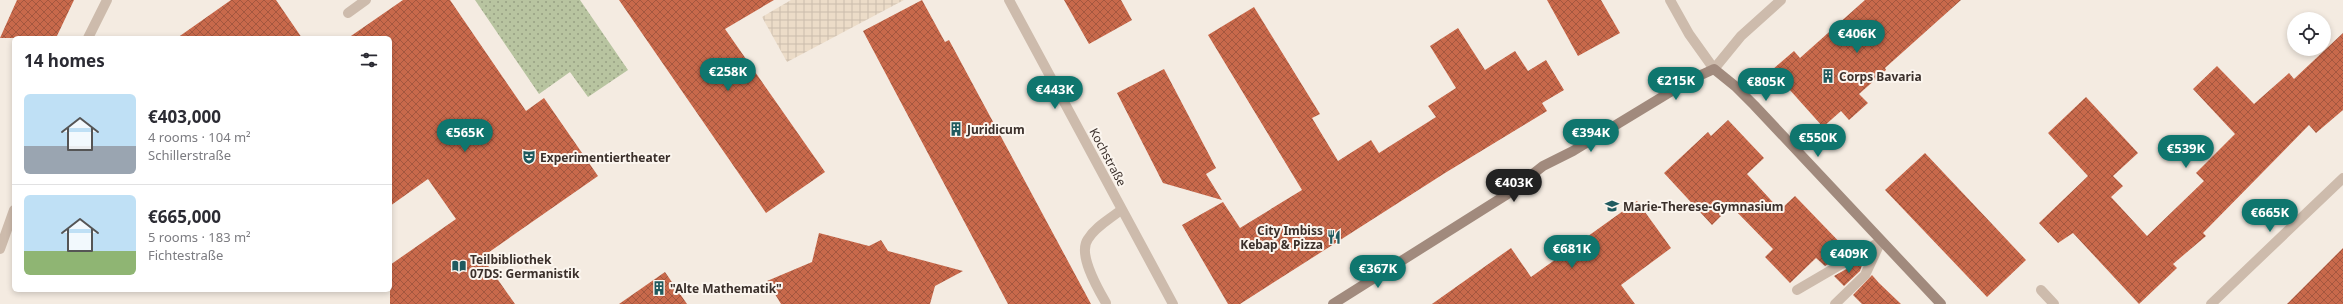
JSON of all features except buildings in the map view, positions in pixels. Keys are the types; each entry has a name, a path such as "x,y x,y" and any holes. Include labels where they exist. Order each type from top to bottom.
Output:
{"street":[{"path":"89,36 107,0"},
{"path":"348,13 366,0"},
{"name":"Kochstraße","path":"1009,0 1173,304"},
{"path":"1670,0 1689,34 1714,69 1754,104 1941,304"},
{"path":"1333,304 1506,195 1543,166 1573,151 1690,80 1714,69 1741,36 1781,0"},
{"path":"2211,304 2343,178"},
{"path":"1106,303 1090,274 1085,249 1087,239 1122,210"},
{"path":"0,249 12,216"},
{"path":"1796,290 1881,241"},
{"path":"1835,304 1865,275 1881,241"},
{"path":"2041,290 2054,304"}],"green space":[{"path":"475,0 580,0 628,70 588,97 570,72 539,94"}],"shaded area":[{"path":"791,0 904,0 787,62 762,17"}],"place":[{"name":"Corps Bavaria","path":"1828,76"},
{"name":"Juridicum","path":"956,129"},
{"name":"Experimentiertheater","path":"529,157"},
{"name":"Marie-Therese-Gymnasium","path":"1612,206"},
{"name":"City Imbiss Kebap & Pizza","path":"1334,237"},
{"name":"Teilbibliothek 07DS: Germanistik","path":"459,266"},
{"name":"\"Alte Mathematik\"","path":"659,288"}]}
